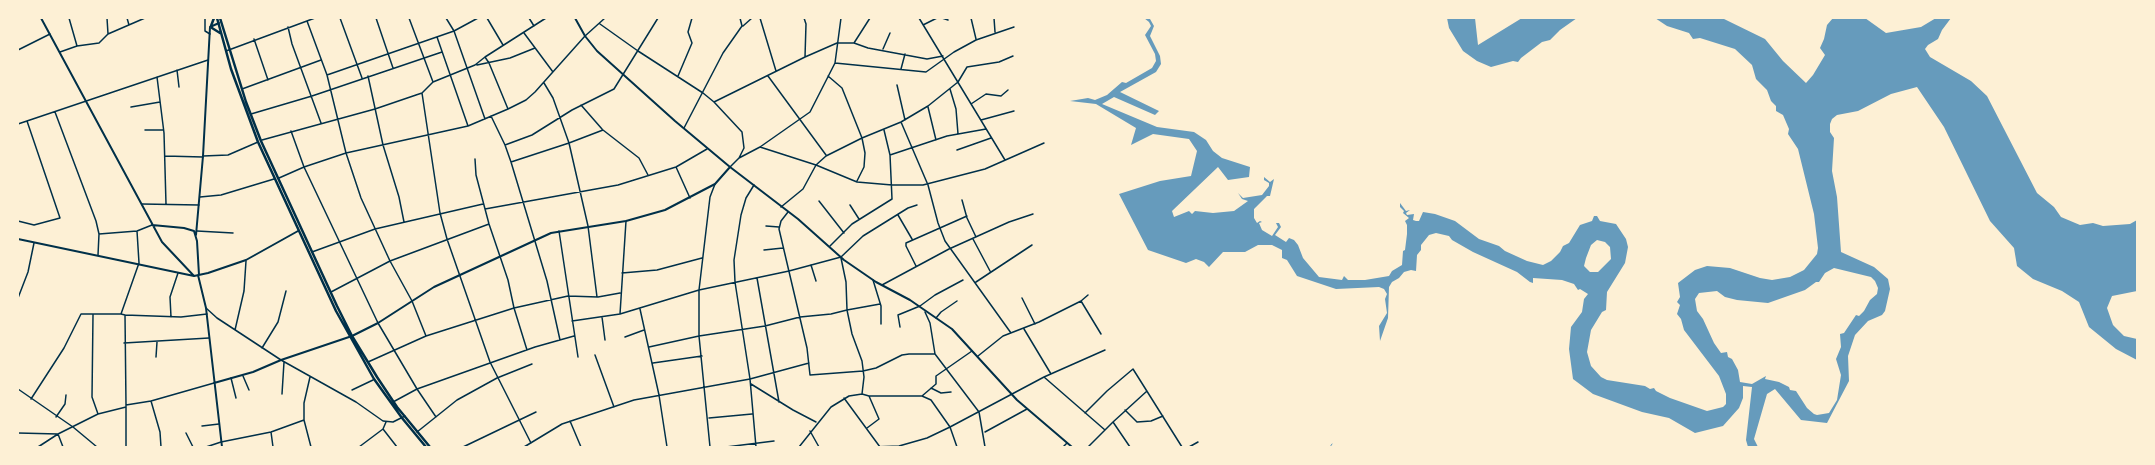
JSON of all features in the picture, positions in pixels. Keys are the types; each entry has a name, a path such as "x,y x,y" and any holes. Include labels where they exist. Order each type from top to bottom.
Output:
{"highway":[{"path":"221,34 211,28 215,18 220,24 227,50 259,141 274,179 298,231 374,380 426,447"},
{"path":"220,18 221,34 251,114 259,141 351,337 403,417 430,447"}],"street":[{"path":"41,18 152,225 169,252 194,276"},
{"path":"69,18 77,46"},
{"path":"107,18 108,34"},
{"path":"127,18 129,25"},
{"path":"60,52 77,46 98,43 108,34 145,18"},
{"path":"205,18 205,31 210,34"},
{"path":"227,50 315,18"},
{"path":"340,18 362,78"},
{"path":"376,18 393,68"},
{"path":"409,18 433,82"},
{"path":"446,18 454,31 485,119"},
{"path":"327,74 358,65 438,37 454,31 478,18"},
{"path":"487,18 503,45"},
{"path":"529,18 534,26"},
{"path":"165,156 228,155 259,141 375,109 422,93 433,82 449,75 468,70 503,45 546,18"},
{"path":"575,18 585,36 597,51 684,129 872,280 920,306 925,312 930,323 935,354 979,412 984,432 985,447"},
{"path":"278,179 304,167 346,153 383,144 430,136 468,126 508,109 526,100 544,83 585,36 605,18"},
{"path":"505,145 532,135 560,117 614,89 657,18"},
{"path":"678,76 692,43 688,32 692,18"},
{"path":"740,18 742,26"},
{"path":"684,129 723,53 742,26 752,18"},
{"path":"760,18 776,71"},
{"path":"804,18 806,24 805,57"},
{"path":"38,447 58,434 98,414 242,375 281,360 351,337 378,323 434,287 534,240 559,231 626,221 665,210 690,198 715,184 739,158 760,147 810,112 835,63 841,18"},
{"path":"854,43 870,18"},
{"path":"919,18 991,138 1006,160"},
{"path":"923,25 937,18"},
{"path":"942,18 948,20"},
{"path":"971,18 976,40"},
{"path":"994,18 995,33"},
{"path":"307,20 327,74 346,153 361,198 390,261 412,301 426,336"},
{"path":"220,24 211,28 210,34 203,156 196,235 198,275 207,314 222,447"},
{"path":"600,24 638,51 703,92 714,102 742,132 744,148 739,158"},
{"path":"288,27 292,44 322,123"},
{"path":"835,63 926,72 944,59 976,40 1014,27"},
{"path":"523,33 553,72"},
{"path":"883,50 890,33"},
{"path":"18,50 50,34"},
{"path":"438,37 449,75 468,126"},
{"path":"254,39 268,80"},
{"path":"714,102 805,57 837,44 854,43 927,59 943,56"},
{"path":"475,65 510,58 535,48"},
{"path":"251,114 312,96 442,52"},
{"path":"901,69 905,54"},
{"path":"781,207 803,189 816,165 826,156 862,138 901,122 928,106 958,82 967,67 999,62 1013,56"},
{"path":"485,57 489,63 508,109"},
{"path":"18,124 208,60"},
{"path":"242,89 321,60"},
{"path":"177,70 179,87"},
{"path":"157,76 165,156 166,204"},
{"path":"368,76 383,144 399,197 404,223"},
{"path":"768,76 826,156"},
{"path":"828,76 842,88 862,138 865,153 864,166 857,182"},
{"path":"544,83 560,117 569,143 588,226 598,298"},
{"path":"897,84 905,120"},
{"path":"950,89 956,109 958,134"},
{"path":"971,104 986,94 1001,96 1008,90"},
{"path":"422,93 430,136 440,213 447,239 474,320 490,362 518,420 531,443"},
{"path":"131,107 160,102"},
{"path":"581,106 603,130 639,158 648,175"},
{"path":"928,106 936,140"},
{"path":"981,120 1014,111"},
{"path":"55,112 96,221 99,234 98,255"},
{"path":"491,116 505,145 511,162 551,300 560,340"},
{"path":"18,221 34,225 60,218 27,121"},
{"path":"901,122 928,185 939,228 949,249 976,282 1011,333"},
{"path":"830,246 860,219 892,198 890,155 884,129"},
{"path":"890,155 958,134 986,129"},
{"path":"145,130 163,130"},
{"path":"511,162 603,130"},
{"path":"291,131 304,167 338,243 378,323 417,389 436,417"},
{"path":"957,150 991,138"},
{"path":"760,147 816,165 857,182 891,185 928,185 984,169 1044,143"},
{"path":"485,210 618,185 676,167 707,148"},
{"path":"475,159 476,175 485,210 527,350"},
{"path":"676,167 690,198"},
{"path":"200,197 221,195 274,179"},
{"path":"710,447 709,418 700,336 699,290 710,197 715,184"},
{"path":"754,185 746,198 741,215 734,260 735,282 751,384 752,414 756,446"},
{"path":"962,200 976,237"},
{"path":"819,201 844,233"},
{"path":"142,204 199,205"},
{"path":"312,252 375,229 484,204"},
{"path":"572,320 620,314 699,290 789,271 841,256 863,236 917,205"},
{"path":"850,206 860,219"},
{"path":"788,212 779,227 812,376 850,370 863,371 876,368 902,355 935,354"},
{"path":"882,285 949,249 1015,220 1033,214"},
{"path":"898,215 912,240"},
{"path":"916,266 906,243 967,216"},
{"path":"620,314 620,293 626,221"},
{"path":"331,292 390,261 489,224"},
{"path":"99,234 137,230 152,225 190,229 196,235"},
{"path":"766,226 779,227"},
{"path":"121,314 139,263 137,230"},
{"path":"197,231 233,233"},
{"path":"18,239 139,263 194,276 246,260 298,231"},
{"path":"559,231 578,357"},
{"path":"973,238 990,271"},
{"path":"18,298 28,272 34,243"},
{"path":"976,282 990,271 1032,245"},
{"path":"764,250 783,248"},
{"path":"841,256 846,282 847,310 863,371 862,394"},
{"path":"622,273 657,270 702,258"},
{"path":"235,330 244,291 246,260"},
{"path":"811,265 816,280"},
{"path":"171,317 170,297 178,273"},
{"path":"756,278 779,402"},
{"path":"872,280 880,304 881,324"},
{"path":"900,326 898,315 920,306 935,295 963,280"},
{"path":"262,348 278,322 286,291"},
{"path":"368,362 426,336 514,308 568,296 598,298 620,293"},
{"path":"978,356 1002,336 1035,324 1081,301 1088,295"},
{"path":"1022,298 1035,324"},
{"path":"936,318 956,301"},
{"path":"1081,301 1101,334"},
{"path":"649,347 700,336 765,326 800,317 831,314 880,304"},
{"path":"206,308 235,330 284,362 356,402 386,422 397,421 403,417"},
{"path":"640,309 653,363 667,447"},
{"path":"925,312 952,329 1012,395 1072,447"},
{"path":"31,399 64,348 81,314 190,317 207,314"},
{"path":"93,315 92,397 98,414"},
{"path":"125,315 124,343 126,447"},
{"path":"602,317 604,340"},
{"path":"1024,328 1051,374"},
{"path":"625,337 644,330"},
{"path":"393,402 417,389 490,362 574,336"},
{"path":"124,343 209,338"},
{"path":"156,357 157,342"},
{"path":"922,396 936,384 936,376 972,350"},
{"path":"872,447 909,444 950,427 1044,377 1105,350"},
{"path":"595,355 614,407"},
{"path":"653,363 702,356"},
{"path":"282,394 284,362"},
{"path":"525,447 546,432 570,421 614,407 659,395 750,379 809,363"},
{"path":"417,432 457,400 498,378 532,364"},
{"path":"1085,413 1107,391 1133,369 1182,447"},
{"path":"242,375 249,390"},
{"path":"310,377 304,403 304,420 311,447"},
{"path":"1044,377 1105,430"},
{"path":"230,378 236,398"},
{"path":"352,390 374,380"},
{"path":"751,384 779,402 817,422"},
{"path":"931,388 941,393 950,392"},
{"path":"18,390 73,427 97,447"},
{"path":"1088,447 1125,410 1147,391"},
{"path":"799,447 817,422 831,407 844,398 862,394 869,396 922,396 935,405 950,427 957,447"},
{"path":"56,416 65,404 66,395"},
{"path":"866,428 879,419 869,396"},
{"path":"844,398 880,446"},
{"path":"151,400 160,432 160,447"},
{"path":"984,432 1027,409"},
{"path":"1125,410 1137,422 1151,421 1163,416"},
{"path":"463,447 536,412"},
{"path":"709,418 752,414"},
{"path":"206,447 221,442 271,432 304,420"},
{"path":"570,421 581,447"},
{"path":"359,447 383,428 386,422"},
{"path":"1113,422 1130,447"},
{"path":"202,426 219,424"},
{"path":"383,428 396,447"},
{"path":"271,432 273,447"},
{"path":"810,432 819,447"},
{"path":"18,433 58,434"},
{"path":"186,433 193,447"},
{"path":"58,434 63,447"},
{"path":"726,447 756,446 774,441"},
{"path":"1188,447 1198,442"},
{"path":"1063,447 1068,443"}],"water":[{"path":"1144,18 1150,19 1154,26 1150,36 1160,56 1161,64 1156,72 1120,92 1159,111 1155,115 1114,97 1102,104 1157,127 1194,132 1206,140 1213,151 1222,158 1250,167 1249,177 1228,180 1218,167 1172,211 1174,217 1189,211 1192,214 1195,211 1213,213 1234,211 1248,201 1242,199 1238,193 1243,198 1262,195 1269,186 1269,183 1264,180 1264,177 1270,182 1274,179 1270,196 1267,196 1254,209 1254,218 1257,223 1260,221 1262,222 1259,223 1262,230 1272,236 1278,227 1276,223 1279,223 1281,227 1275,235 1286,242 1289,238 1294,240 1298,245 1303,258 1319,277 1342,280 1344,276 1348,280 1365,280 1389,276 1392,271 1402,265 1403,251 1405,250 1407,234 1407,225 1405,221 1409,218 1403,213 1404,211 1400,207 1400,203 1406,211 1410,210 1406,213 1407,215 1414,214 1413,220 1419,221 1423,212 1435,214 1455,221 1479,239 1499,246 1505,251 1527,261 1543,265 1551,261 1560,252 1563,246 1569,243 1580,225 1592,221 1594,216 1597,216 1600,221 1616,224 1626,239 1628,247 1625,263 1607,292 1606,310 1602,312 1591,330 1587,352 1591,366 1601,377 1607,380 1645,386 1650,389 1654,388 1656,391 1670,398 1707,411 1723,407 1726,404 1726,394 1719,376 1684,330 1681,319 1677,314 1680,305 1677,302 1680,297 1678,283 1695,270 1707,266 1730,268 1760,278 1772,280 1790,277 1804,270 1817,254 1818,248 1814,214 1798,149 1788,134 1789,129 1783,115 1776,111 1776,106 1771,101 1767,90 1756,79 1752,65 1735,49 1700,38 1693,39 1689,33 1667,26 1655,18 1722,18 1765,39 1783,61 1806,83 1813,75 1825,55 1820,48 1824,39 1827,25 1833,18 1865,18 1886,33 1921,27 1936,18 1951,18 1942,30 1938,39 1928,45 1925,49 1930,57 1971,81 1987,96 2037,193 2054,207 2061,217 2080,225 2093,223 2103,226 2130,224 2137,220 2137,291 2112,296 2107,308 2113,325 2124,336 2137,339 2137,360 2116,349 2089,327 2079,302 2062,291 2033,279 2017,266 2014,248 1990,221 1944,127 1917,87 1891,94 1858,111 1837,115 1832,119 1830,124 1830,132 1834,138 1832,171 1837,197 1841,252 1874,267 1888,279 1890,289 1885,311 1882,315 1868,321 1855,335 1848,356 1849,381 1827,423 1801,420 1775,389 1767,394 1754,439 1758,447 1748,447 1746,440 1752,387 1743,386 1743,398 1739,408 1723,426 1695,433 1669,418 1642,412 1593,394 1573,379 1569,349 1571,327 1582,312 1584,299 1588,294 1580,289 1578,290 1574,284 1562,280 1533,278 1533,283 1530,282 1517,272 1473,252 1452,240 1449,236 1436,233 1429,235 1421,245 1421,250 1417,255 1416,271 1411,270 1404,272 1399,278 1392,282 1389,287 1388,318 1380,341 1379,326 1387,313 1385,299 1387,294 1384,289 1379,287 1336,289 1297,276 1287,260 1282,258 1282,250 1272,245 1258,245 1245,252 1223,252 1209,267 1204,262 1196,259 1186,263 1148,250 1119,194 1160,181 1191,176 1197,151 1189,139 1153,134 1131,145 1136,128 1096,104 1070,101 1088,98 1095,100 1107,95 1122,82 1126,83 1152,68 1156,61 1155,54 1145,35 1151,26","holes":["1597,240 1605,242 1610,247 1611,259 1598,272 1590,272 1584,266 1591,245","1834,268 1871,277 1875,281 1878,288 1877,294 1870,300 1864,311 1859,316 1856,315 1844,333 1840,334 1841,347 1836,359 1841,375 1837,400 1829,413 1817,415 1807,408 1796,391 1790,390 1789,387 1779,382 1765,379 1766,376 1752,384 1740,382 1738,370 1732,359 1728,357 1727,352 1721,353 1714,343 1703,319 1697,311 1695,299 1699,293 1717,291 1725,297 1737,300 1768,303 1805,290 1816,282 1819,282 1825,273"]},
{"path":"1447,18 1475,18 1478,45 1522,18 1577,18 1560,30 1550,40 1542,42 1518,62 1513,61 1491,67 1477,61 1463,51 1449,28"}]}
